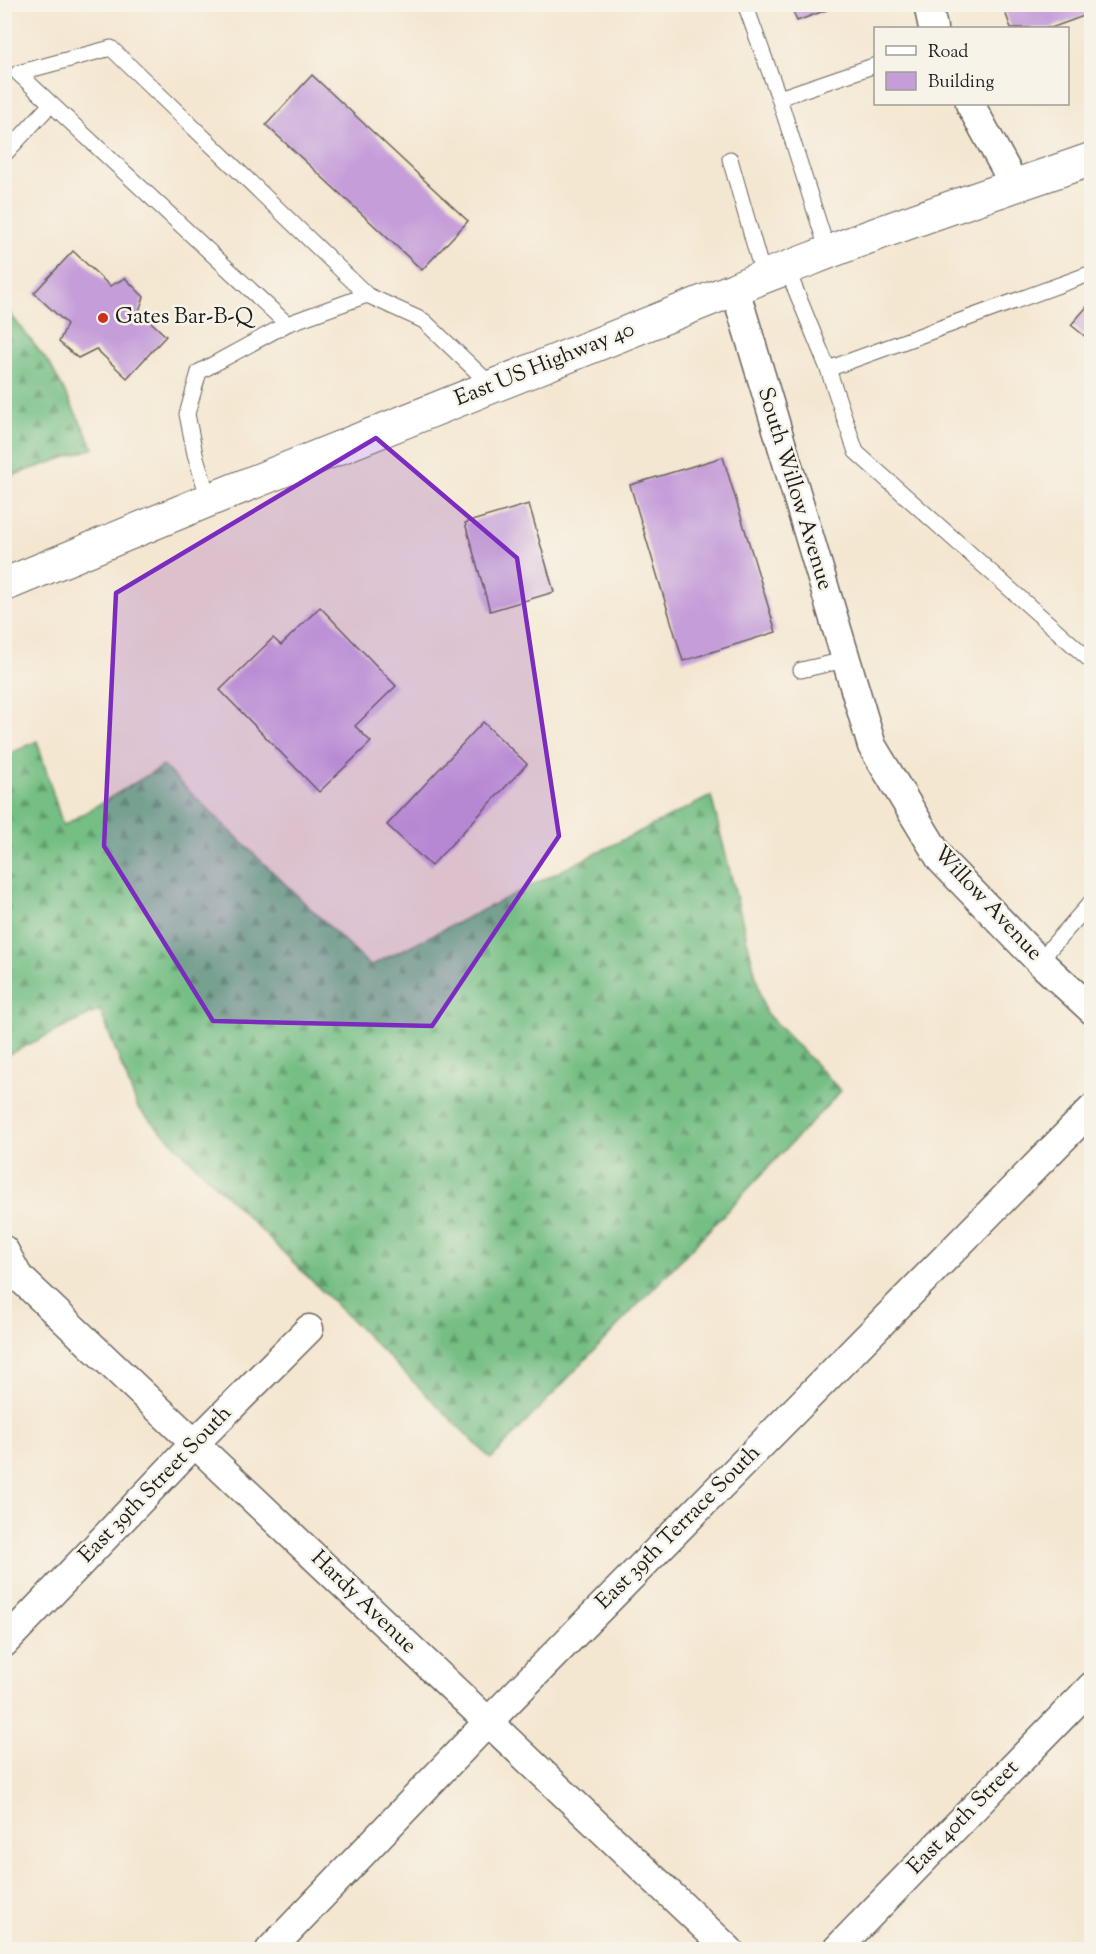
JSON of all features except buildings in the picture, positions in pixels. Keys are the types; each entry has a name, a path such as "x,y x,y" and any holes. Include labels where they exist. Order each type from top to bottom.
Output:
{"main road":[{"name":"East US Highway 40","path":"4,585 209,500 828,252 882,231 1092,159"}],"street":[{"path":"928,4 933,27"},
{"path":"971,105 1015,186"},
{"name":"South Willow Avenue","path":"762,278 845,660 854,690"},
{"name":"Willow Avenue","path":"854,690 872,746 941,860 1039,962 1092,1010"},
{"name":"East 39th Terrace South","path":"270,1950 488,1722 1092,1109"},
{"name":"Hardy Avenue","path":"4,1250 18,1276 729,1950"},
{"name":"East 39th Street South","path":"4,1643 195,1443 309,1329"},
{"name":"East 40th Street","path":"836,1950 1092,1686"}],"lane":[{"path":"745,4 779,98 828,252"},
{"path":"11,75 111,48 367,295 424,321 493,387"},
{"path":"779,98 874,66"},
{"path":"11,75 51,104 287,324"},
{"path":"4,155 51,104"},
{"path":"730,159 762,278 828,369 856,452 1092,662"},
{"path":"828,369 1092,273"},
{"path":"209,500 195,454 187,414 199,372 287,324 367,295"},
{"path":"801,670 845,660"},
{"path":"1039,962 1092,901"}],"highlighted area":[{"path":"376,438 517,558 559,836 432,1026 213,1021 104,846 116,593"}],"green space":[{"path":"4,306 51,366 94,448 5,478"},
{"path":"37,741 63,826 163,766 370,966 711,796 765,1012 841,1091 491,1459 138,1108 100,1010 5,1056 5,756"}],"place":[{"name":"Gates Bar-B-Q","path":"103,318"}]}
